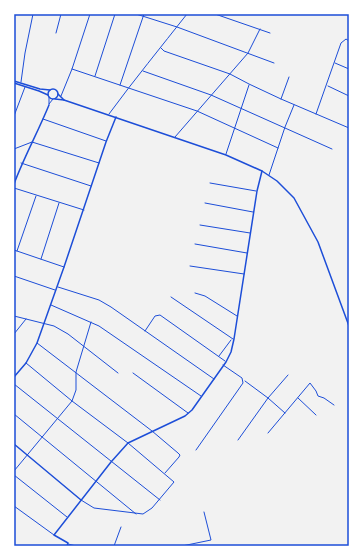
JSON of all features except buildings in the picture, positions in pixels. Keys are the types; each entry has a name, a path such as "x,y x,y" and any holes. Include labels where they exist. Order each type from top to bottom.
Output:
{"street":[{"path":"21,82 33,14"},
{"path":"56,33 62,14"},
{"path":"60,97 72,69 90,14"},
{"path":"95,77 115,14"},
{"path":"136,14 177,27 274,63"},
{"path":"108,115 187,14"},
{"path":"215,14 270,33"},
{"path":"120,85 143,15"},
{"path":"175,137 248,53 260,29"},
{"path":"316,114 334,63 344,40 346,39 349,41"},
{"path":"161,48 164,51 230,74 294,105 349,128"},
{"path":"334,63 349,69"},
{"path":"72,69 197,111 278,148"},
{"path":"143,71 211,95 332,149"},
{"path":"281,99 289,77"},
{"path":"14,82 21,82 40,89 56,90 60,97 64,100"},
{"path":"14,82 39,91 53,99 64,100 226,155 262,171 269,176 286,189 300,208 318,242 349,326"},
{"path":"226,155 249,84"},
{"path":"326,86 349,96"},
{"path":"14,116 25,87"},
{"path":"49,105 48,96 50,90"},
{"path":"55,99 58,94"},
{"path":"14,184 22,163 53,99"},
{"path":"269,176 294,105"},
{"path":"14,377 26,363 37,342 116,117"},
{"path":"43,119 106,142"},
{"path":"14,149 32,142 100,163"},
{"path":"22,163 92,186"},
{"path":"54,535 111,462 128,443 189,413 226,362 231,352 234,339 257,191 262,171"},
{"path":"210,183 257,191"},
{"path":"14,188 84,210"},
{"path":"18,251 37,195"},
{"path":"41,259 59,203"},
{"path":"205,203 254,212"},
{"path":"200,225 250,233"},
{"path":"195,244 247,253"},
{"path":"14,250 64,267"},
{"path":"190,266 244,274"},
{"path":"14,276 56,290"},
{"path":"57,286 104,303 214,379"},
{"path":"195,293 205,296 238,316"},
{"path":"171,297 231,339 234,339"},
{"path":"51,305 99,326 202,396"},
{"path":"145,331 157,315 160,315 226,362"},
{"path":"14,316 44,322 60,329 118,373"},
{"path":"14,334 26,319"},
{"path":"14,471 72,401 76,390 76,372 91,322"},
{"path":"219,356 231,339"},
{"path":"37,342 152,431 180,455 165,474"},
{"path":"14,444 81,500 94,508 143,514 160,500 174,482 128,443 72,401 26,363"},
{"path":"223,365 268,398 285,413"},
{"path":"133,373 189,413"},
{"path":"238,440 268,398 288,375"},
{"path":"196,450 244,381"},
{"path":"268,433 310,383 318,396 334,405"},
{"path":"14,384 160,500"},
{"path":"298,398 316,415"},
{"path":"14,414 137,514"},
{"path":"14,475 67,518"},
{"path":"14,506 67,545 76,546"},
{"path":"182,546 211,540 204,512"},
{"path":"114,546 121,527"}]}
